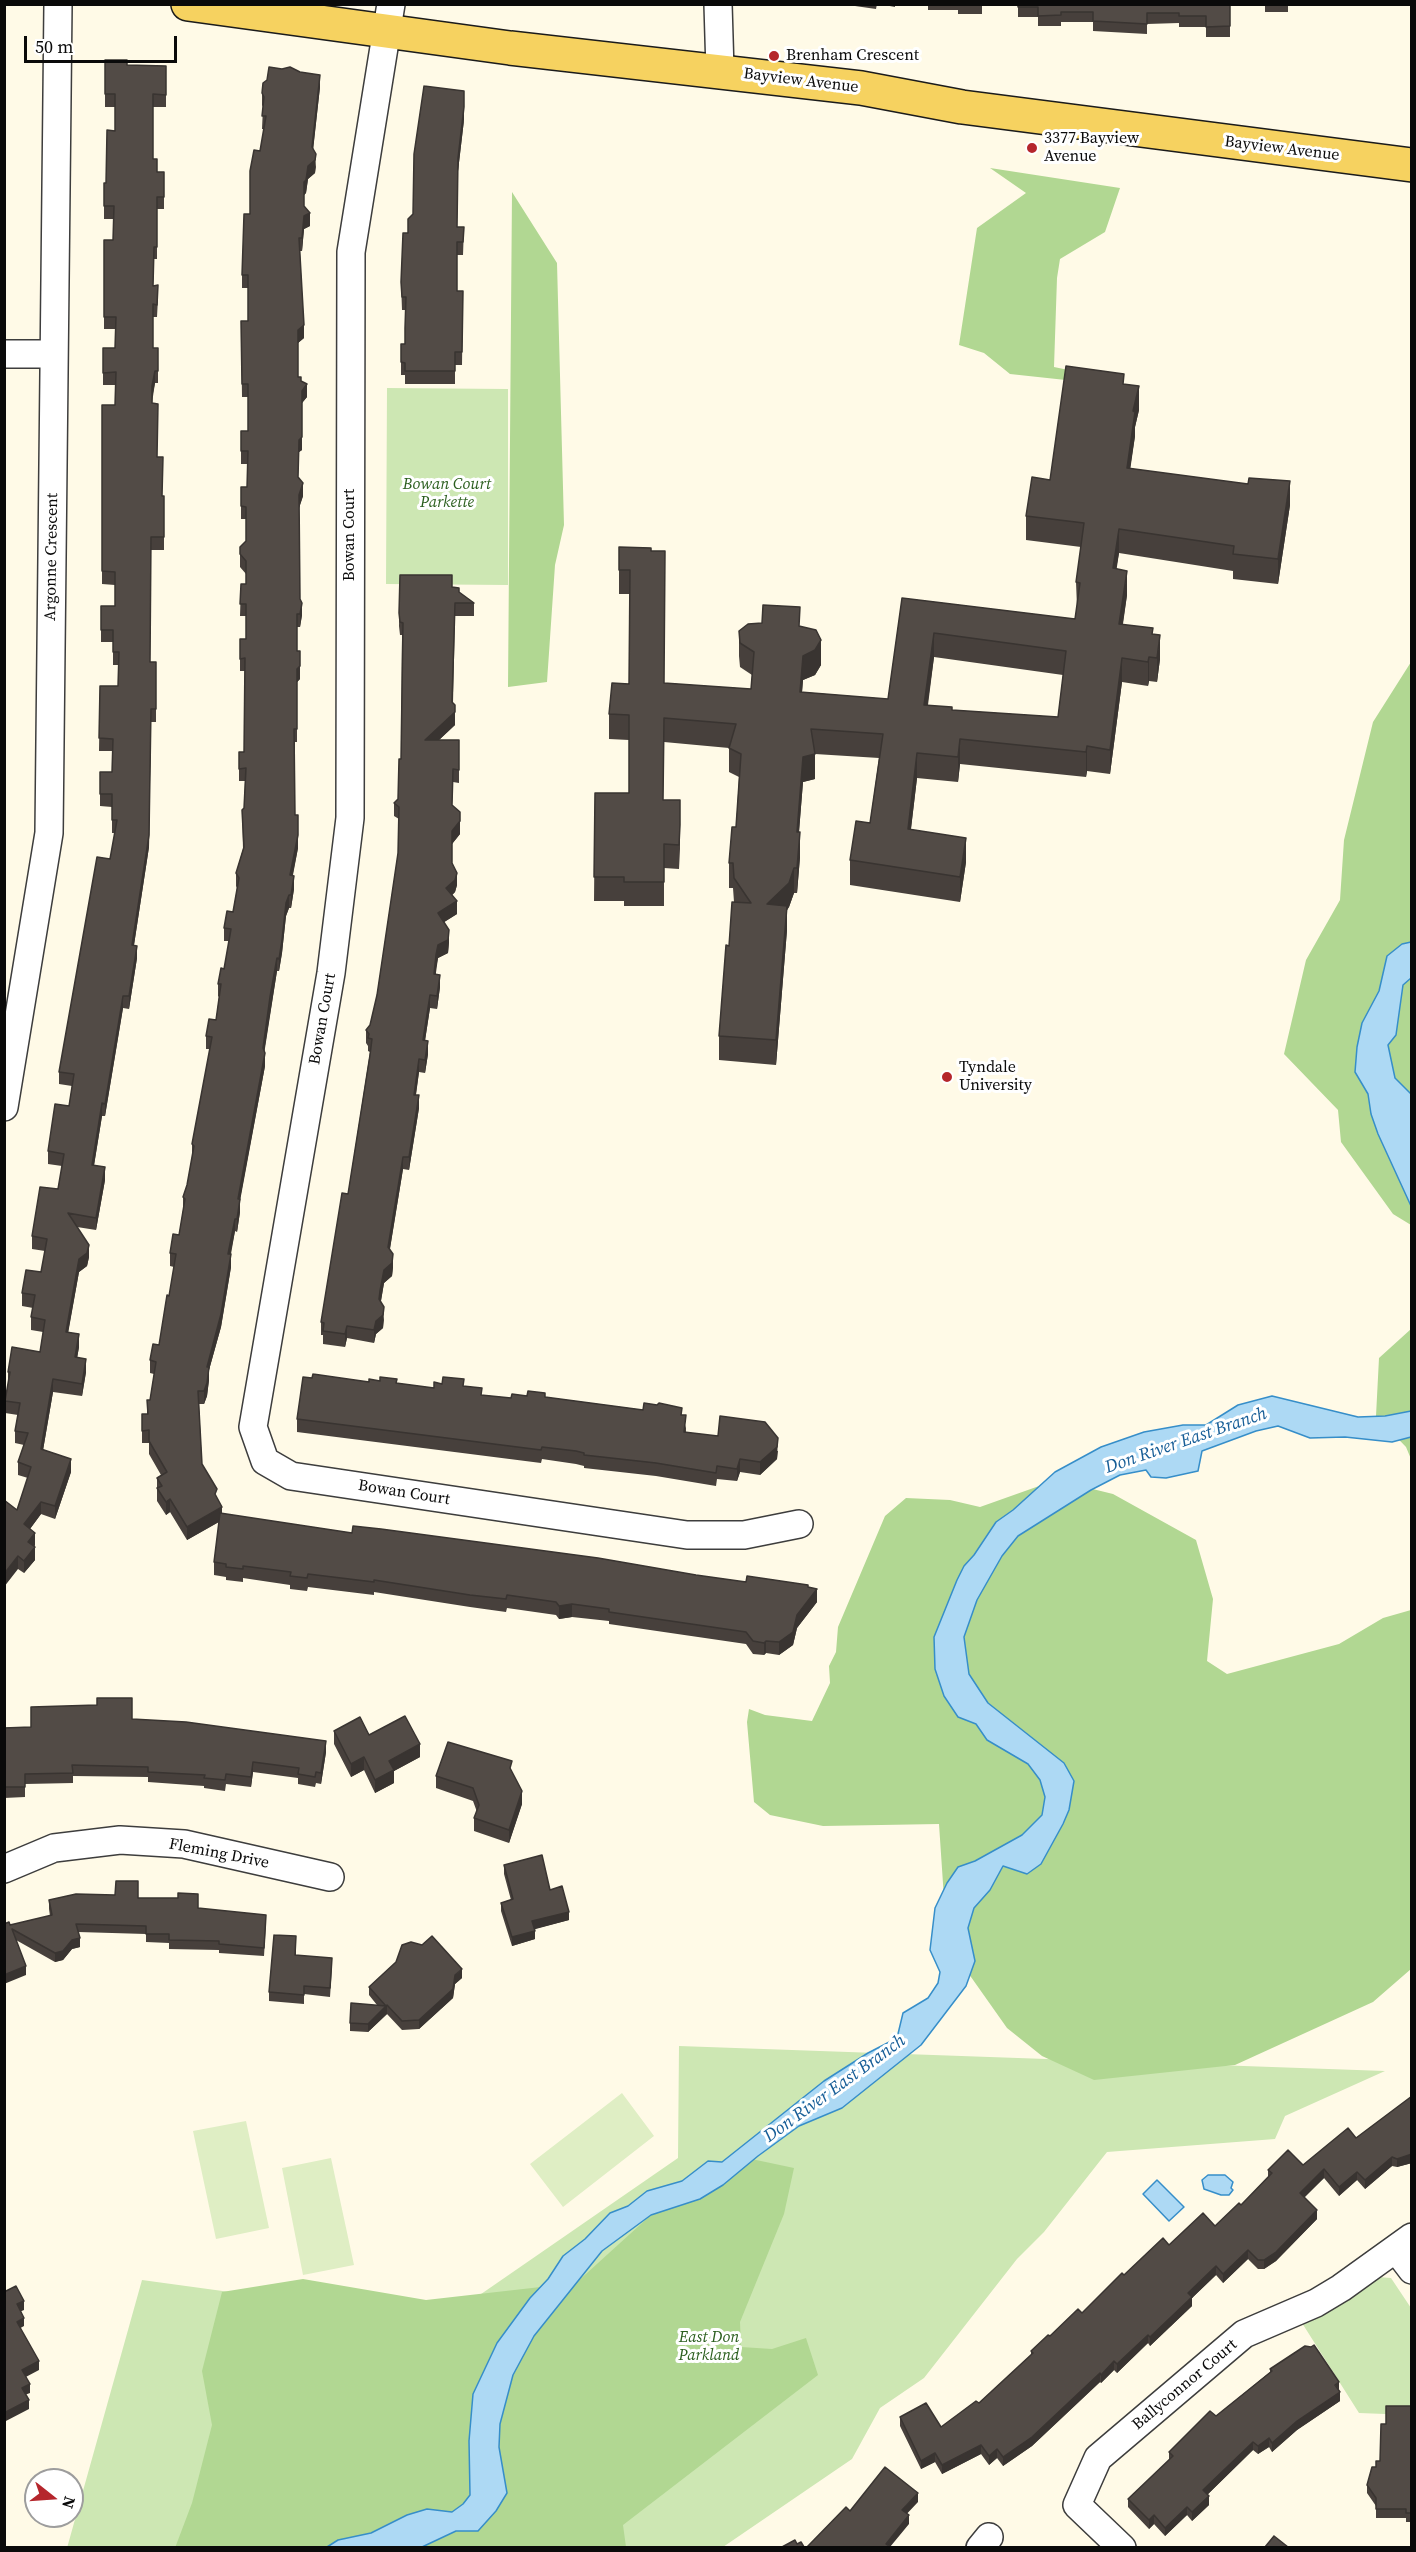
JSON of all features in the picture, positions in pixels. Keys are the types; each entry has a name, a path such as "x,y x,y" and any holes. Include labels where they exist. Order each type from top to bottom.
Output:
{"main road":[{"name":"Bayview Avenue","path":"188,4 388,18 510,48 861,88 962,106 1412,165"}],"street":[{"name":"Argonne Crescent","path":"4,1107 49,833 58,4"},
{"path":"718,4 720,71"},
{"name":"Bowan Court","path":"388,18 351,252 350,818 331,973 253,1427 265,1461 291,1476 687,1535 744,1535 799,1524"},
{"path":"4,354 54,354"},
{"name":"Fleming Drive","path":"4,1869 54,1848 120,1840 184,1844 330,1877"},
{"name":"Ballyconnor Court","path":"1122,2547 1077,2505 1098,2458 1244,2334 1316,2303 1406,2252"}],"green space":[{"path":"990,168 1120,188 1105,232 1060,259 1057,278 1054,367 1078,372 1075,381 1010,374 984,353 959,345 977,228 1026,193"},
{"path":"512,192 557,263 564,525 555,565 547,682 508,687"},
{"name":"Bowan Court Parkette","path":"387,388 508,389 508,585 386,584"},
{"path":"1411,662 1411,1225 1393,1214 1341,1142 1338,1110 1284,1054 1306,960 1340,900 1344,840 1373,722"},
{"path":"1411,1329 1411,1459 1406,1447 1376,1416 1379,1358"},
{"path":"1056,1480 1113,1494 1196,1540 1213,1599 1207,1661 1227,1674 1339,1644 1383,1618 1411,1610 1411,1969 1373,2002 1235,2065 1094,2080 1042,2056 1007,2028 947,1943 939,1824 823,1826 770,1815 754,1802 747,1722 749,1709 765,1715 812,1721 830,1683 829,1666 836,1652 838,1627 885,1516 906,1498 950,1500 980,1507"},
{"name":"East Don Parkland","path":"679,2046 1385,2071 1285,2116 1275,2139 1107,2152 1044,2232 1017,2259 924,2378 880,2408 852,2459 723,2547 67,2548 73,2528 84,2528 84,2487 142,2280 442,2321 678,2158"},
{"path":"622,2093 654,2136 563,2207 530,2164"},
{"path":"246,2121 269,2228 216,2239 193,2131"},
{"path":"742,2157 794,2168 784,2214 740,2322 741,2347 772,2349 806,2338 818,2375 623,2525 626,2547 175,2548 192,2503 212,2425 202,2371 222,2292 303,2279 426,2300 576,2283 652,2214"},
{"path":"331,2158 354,2265 303,2275 282,2168"},
{"path":"1378,2277 1391,2278 1411,2308 1411,2415 1359,2413 1302,2323 1334,2308"}],"water":[{"path":"1411,942 1411,978 1403,985 1396,1035 1388,1045 1395,1078 1411,1094 1411,1206 1378,1134 1371,1114 1368,1094 1355,1072 1362,1023 1379,991 1387,956 1402,944"},
{"name":"Don River East Branch","path":"1272,1396 1358,1417 1385,1416 1411,1411 1411,1437 1392,1442 1345,1437 1310,1438 1278,1426 1256,1431 1202,1451 1198,1471 1166,1478 1151,1477 1146,1470 1120,1475 1091,1490 1018,1536 1002,1556 977,1600 964,1637 969,1674 988,1703 1064,1763 1074,1781 1069,1810 1041,1864 1027,1874 1003,1866 990,1890 974,1908 968,1928 975,1961 966,1986 921,2045 842,2108 799,2126 723,2185 700,2199 651,2215 602,2251 534,2336 513,2375 500,2424 499,2447 507,2493 496,2511 478,2531 456,2531 422,2547 327,2547 338,2540 371,2533 407,2515 427,2509 452,2512 463,2504 470,2495 469,2441 473,2394 497,2343 530,2298 548,2279 563,2256 585,2239 610,2213 628,2206 647,2191 682,2181 708,2161 722,2162 824,2081 897,2038 903,2013 928,1998 938,1983 940,1972 930,1950 935,1908 947,1883 958,1867 975,1861 1022,1835 1042,1815 1045,1797 1040,1780 1028,1764 987,1740 976,1724 958,1717 944,1696 935,1669 934,1637 957,1580 964,1566 996,1522 1013,1510 1055,1472 1101,1447 1144,1432 1183,1425 1206,1425 1238,1405"},
{"path":"1208,2175 1225,2175 1233,2182 1231,2188 1233,2190 1229,2195 1221,2195 1204,2189 1202,2180"},
{"path":"1157,2180 1184,2207 1169,2221 1143,2194"}],"building":[{"path":"1018,4 1230,4 1230,26 1206,27 1206,16 1179,16 1179,13 1147,13 1147,24 1093,21 1093,12 1061,12 1061,15 1038,16 1038,7 1018,7"},
{"path":"105,60 127,60 127,65 166,66 166,95 153,94 153,159 157,159 157,172 164,172 164,197 157,197 157,247 154,247 153,286 158,285 157,305 153,304 153,348 158,348 158,371 155,371 152,386 152,403 158,404 157,457 163,457 164,537 151,537 150,662 156,662 156,709 151,709 149,835 132,945 137,946 129,996 123,996 92,1165 105,1167 96,1218 68,1213 89,1245 87,1253 79,1259 66,1332 79,1334 75,1357 86,1359 82,1384 53,1379 41,1449 71,1459 55,1506 41,1502 24,1524 35,1533 28,1542 35,1547 24,1561 18,1556 4,1574 4,1500 17,1510 31,1467 18,1462 28,1433 15,1431 20,1403 5,1401 10,1372 8,1372 12,1347 40,1352 45,1320 31,1317 35,1295 22,1293 26,1270 41,1272 47,1239 32,1236 40,1187 58,1189 64,1154 48,1151 55,1104 69,1106 74,1074 59,1072 97,857 110,859 117,820 112,820 112,794 100,794 100,772 112,772 113,739 99,738 100,686 118,686 119,652 113,652 113,630 101,630 101,606 115,606 115,572 102,571 102,405 115,405 116,372 103,373 103,348 115,348 116,317 104,317 104,240 113,240 114,206 104,206 107,130 115,131 115,94 105,94"},
{"path":"269,67 282,69 290,67 300,72 320,75 312,147 316,154 315,160 308,166 304,182 304,206 310,213 304,216 302,238 299,238 304,325 298,330 298,377 301,377 301,381 307,384 302,391 302,437 299,440 298,477 303,483 299,495 300,599 302,603 300,614 297,614 297,651 300,651 300,666 297,669 297,729 294,729 295,815 298,815 298,835 290,875 294,876 291,895 286,903 279,959 277,958 270,997 263,1048 265,1053 238,1199 240,1199 237,1219 235,1219 228,1254 231,1254 221,1314 207,1367 209,1367 207,1383 204,1391 198,1391 202,1464 217,1489 215,1494 222,1507 187,1527 170,1499 166,1502 157,1488 162,1486 157,1478 167,1472 149,1441 149,1430 142,1431 142,1414 148,1414 147,1400 150,1400 156,1362 150,1360 153,1344 159,1345 167,1295 169,1296 176,1254 170,1253 173,1234 179,1235 185,1199 183,1197 212,1037 206,1036 209,1019 216,1020 221,984 218,984 221,968 224,969 231,929 224,928 227,911 233,912 239,878 236,873 244,847 242,810 244,808 246,768 239,769 239,752 244,752 245,658 240,659 240,639 246,639 246,604 240,604 241,584 246,584 246,561 240,554 240,547 246,541 246,507 241,506 241,487 247,487 248,451 241,451 241,431 248,431 248,384 242,384 241,321 248,321 248,275 242,275 244,214 250,214 250,171 254,150 260,151 266,116 262,116 263,83 267,80"},
{"path":"424,86 464,91 458,158 457,227 464,227 463,242 457,242 457,291 463,291 462,352 455,352 455,371 405,371 405,363 401,362 401,344 405,344 406,297 402,297 401,282 403,233 408,233 408,219 413,214 414,154"},
{"path":"1066,366 1124,374 1123,384 1139,386 1133,411 1135,412 1127,468 1248,484 1249,478 1290,481 1278,559 1233,554 1234,546 1119,529 1113,568 1127,571 1119,624 1153,628 1152,634 1160,635 1157,658 1149,657 1148,662 1122,658 1110,750 1087,746 1086,752 960,739 958,757 917,753 908,829 966,838 960,877 850,860 856,821 870,823 883,734 811,729 815,754 803,757 797,832 800,832 797,868 794,868 789,883 767,904 787,906 776,1040 719,1036 726,945 729,946 732,902 751,903 734,878 733,863 729,863 732,827 736,827 741,754 729,748 736,724 664,718 663,800 680,800 680,825 679,845 664,844 664,882 624,882 624,877 594,877 595,793 629,793 629,715 609,714 612,683 629,684 630,570 619,570 619,547 665,551 664,683 751,689 754,652 740,643 739,631 748,624 762,623 763,605 800,607 799,626 816,630 821,640 815,650 803,656 800,692 888,699 902,598 1075,619 1080,583 1076,582 1084,523 1026,516 1032,477 1050,480","holes":["934,633 1066,651 1058,717 952,710 952,707 924,705"]},
{"path":"400,575 452,575 452,587 459,588 459,592 474,603 455,603 452,702 455,705 455,712 425,740 459,740 459,770 453,769 452,805 460,812 460,821 452,831 452,863 457,873 455,880 446,888 457,901 438,913 449,930 448,940 438,945 436,955 434,974 440,975 437,996 430,995 423,1040 428,1041 425,1060 419,1059 414,1095 419,1095 409,1157 403,1157 388,1247 393,1254 392,1263 384,1270 380,1291 379,1299 384,1307 383,1315 376,1321 374,1330 347,1326 345,1334 323,1331 324,1323 321,1322 342,1193 348,1194 372,1039 368,1038 369,1034 366,1030 370,1025 377,995 398,853 399,807 394,803 398,799 399,759 401,759 403,623 400,622 399,613"},
{"path":"313,1374 369,1382 369,1379 380,1381 380,1377 397,1379 396,1383 434,1388 434,1382 442,1384 443,1377 464,1379 463,1386 482,1388 481,1395 511,1398 512,1394 527,1396 528,1391 545,1393 545,1397 643,1410 644,1403 657,1405 659,1403 682,1408 681,1415 686,1415 684,1432 718,1436 720,1416 765,1422 778,1438 777,1447 760,1462 740,1459 737,1469 717,1466 716,1473 656,1463 584,1455 576,1451 542,1447 541,1450 297,1419 303,1377 312,1378"},
{"path":"220,1513 352,1533 353,1526 381,1529 598,1558 746,1582 747,1576 808,1585 808,1587 817,1589 797,1615 793,1632 779,1642 766,1641 764,1643 753,1641 746,1632 609,1612 609,1609 572,1604 559,1606 556,1602 507,1595 506,1599 470,1595 374,1580 374,1582 308,1574 307,1578 290,1576 291,1572 243,1566 243,1569 226,1567 226,1564 214,1562"},
{"path":"97,1698 132,1698 132,1719 186,1722 326,1741 321,1773 316,1772 315,1777 298,1774 299,1768 253,1762 251,1777 226,1774 225,1780 204,1778 205,1775 148,1772 148,1767 72,1765 73,1773 25,1774 25,1787 4,1787 4,1728 31,1727 31,1707 97,1705"},
{"path":"405,1716 420,1744 389,1761 394,1770 375,1780 364,1757 351,1764 334,1731 360,1717 369,1735"},
{"path":"448,1742 512,1761 510,1768 522,1791 509,1830 474,1818 479,1805 473,1788 436,1776"},
{"path":"542,1855 550,1890 562,1886 569,1912 532,1921 535,1931 512,1937 501,1903 513,1899 504,1865"},
{"path":"116,1881 138,1881 138,1898 178,1898 178,1893 198,1894 198,1908 266,1915 264,1948 219,1944 219,1941 169,1940 169,1934 146,1934 146,1926 76,1924 80,1938 72,1940 63,1951 55,1953 12,1929 26,1966 4,1975 4,1924 9,1922 10,1925 52,1915 49,1900 76,1894 115,1895"},
{"path":"274,1935 296,1936 295,1955 332,1958 330,1988 304,1986 304,1995 269,1992"},
{"path":"432,1936 462,1969 455,1975 453,1989 419,2020 402,2021 369,1987 396,1962 402,1945 411,1942 422,1945"},
{"path":"351,2003 386,2006 368,2024 350,2023"},
{"path":"1412,2096 1412,2154 1397,2159 1392,2157 1365,2180 1357,2172 1339,2187 1324,2169 1300,2193 1317,2210 1276,2252 1264,2260 1258,2260 1248,2250 1223,2274 1216,2266 1188,2293 1192,2297 1150,2337 1148,2335 1117,2364 1114,2361 1032,2437 1003,2457 997,2449 989,2456 981,2445 942,2465 935,2453 921,2461 900,2417 926,2403 941,2427 976,2401 979,2403 1033,2353 1031,2351 1048,2335 1050,2336 1078,2309 1082,2313 1122,2273 1124,2275 1163,2238 1169,2245 1203,2213 1215,2226 1239,2203 1241,2205 1272,2173 1268,2170 1288,2150 1303,2165 1348,2128 1356,2138"},
{"path":"16,2286 24,2301 17,2304 24,2318 17,2322 39,2361 22,2370 30,2384 22,2388 29,2400 4,2413 4,2292"},
{"path":"1314,2345 1339,2382 1335,2385 1340,2392 1297,2421 1272,2443 1269,2438 1258,2446 1253,2442 1203,2490 1209,2496 1192,2512 1187,2507 1165,2528 1154,2515 1149,2520 1128,2499 1173,2456 1169,2452 1210,2411 1216,2416 1272,2371 1270,2369 1305,2346"},
{"path":"1386,2406 1412,2406 1412,2513 1406,2513 1406,2509 1376,2509 1376,2498 1367,2485 1372,2467 1376,2467 1376,2461 1380,2461 1381,2424 1386,2424"},
{"path":"885,2467 918,2493 902,2510 909,2515 886,2544 890,2547 807,2547 846,2507 850,2511"},
{"path":"1274,2536 1288,2547 1265,2547"},
{"path":"795,2540 797,2544 801,2542 804,2547 782,2547"}],"place":[{"name":"Brenham Crescent","path":"774,56"},
{"name":"3377 Bayview Avenue","path":"1032,148"},
{"name":"Tyndale University","path":"947,1077"}]}
